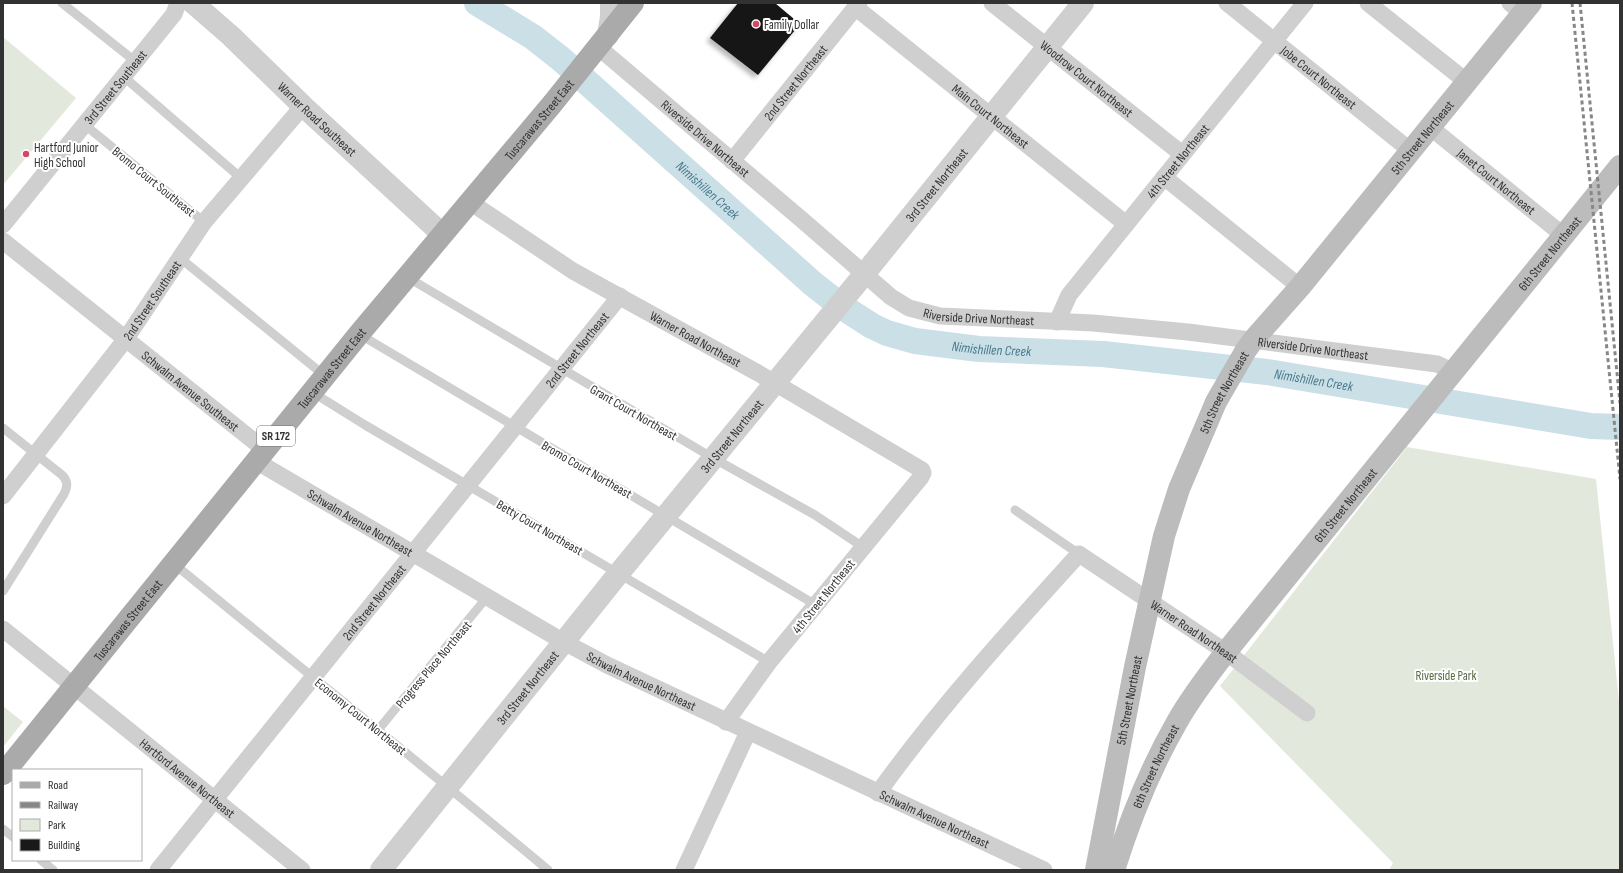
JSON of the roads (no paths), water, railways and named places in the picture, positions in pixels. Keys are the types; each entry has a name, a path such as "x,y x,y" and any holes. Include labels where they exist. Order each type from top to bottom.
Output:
{"main road":[{"name":"Tuscarawas Street East","path":"3,774 406,276 553,103 633,3"},
{"name":"5th Street Northeast","path":"1096,870 1135,667 1164,536 1172,510 1216,402 1250,344 1300,287 1467,82 1521,7"},
{"name":"6th Street Northeast","path":"1114,870 1135,810 1162,749 1196,693 1226,652 1449,375 1620,166"}],"street":[{"name":"3rd Street Southeast","path":"3,225 174,14 178,3"},
{"name":"Warner Road Southeast","path":"193,3 231,36 303,106 442,234"},
{"path":"599,46 611,17 611,3"},
{"name":"3rd Street Northeast","path":"381,870 619,573 861,279 1083,3"},
{"name":"Jobe Court Northeast","path":"1227,3 1411,151"},
{"name":"4th Street Northeast","path":"1057,322 1069,296 1164,176 1305,3"},
{"path":"1368,3 1467,82"},
{"name":"Woodrow Court Northeast","path":"994,4 1182,154"},
{"name":"Main Court Northeast","path":"857,5 1126,224"},
{"name":"2nd Street Northeast","path":"732,161 857,5"},
{"name":"Riverside Drive Northeast","path":"599,46 732,161 861,279 909,308 929,315 1180,331 1250,344 1437,364 1449,375"},
{"name":"2nd Street Southeast","path":"3,496 125,340 204,222 303,106"},
{"name":"Janet Court Northeast","path":"1430,127 1563,235"},
{"path":"1164,176 1300,287"},
{"name":"Warner Road Northeast","path":"470,202 572,271 620,296 775,384 922,470 923,473"},
{"name":"Schwalm Avenue Southeast","path":"3,242 125,340 261,455"},
{"name":"2nd Street Northeast","path":"158,870 414,554 620,296"},
{"name":"Schwalm Avenue Northeast","path":"261,455 414,554 564,642 607,665 1044,870"},
{"name":"4th Street Northeast","path":"726,722 769,662 921,478 923,473"},
{"path":"878,792 913,744 978,665 1079,554"},
{"name":"Warner Road Northeast","path":"1079,554 1226,652 1307,713"},
{"name":"Hartford Avenue Northeast","path":"3,629 302,870"},
{"path":"684,870 748,732"}],"lane":[{"path":"62,3 136,62"},
{"path":"124,77 241,178"},
{"name":"Bromo Court Southeast","path":"85,125 204,222"},
{"name":"Betty Court Northeast","path":"180,258 365,425 769,662"},
{"name":"Grant Court Northeast","path":"406,276 713,458 815,515 863,547"},
{"name":"Bromo Court Northeast","path":"359,334 816,605"},
{"path":"3,428 62,475 67,482 64,494 3,591"},
{"path":"1015,510 1079,554"},
{"name":"Economy Court Northeast","path":"173,563 448,786 548,870"},
{"name":"Progress Place Northeast","path":"378,730 487,597"},
{"path":"3,829 12,836"},
{"path":"42,861 54,870"}],"waterway":[{"name":"Nimishillen Creek","path":"477,3 533,37 561,59 812,283 841,306 872,326 887,333 915,341 979,349 1103,354 1267,372 1591,426 1620,427"}],"railway":[{"path":"1572,3 1620,479"},
{"path":"1580,3 1620,403"}],"place":[{"name":"Family Dollar","path":"756,24"},
{"name":"Hartford Junior High School","path":"26,154"}],"park label":[{"name":"Riverside Park","path":"1446,675"}]}
